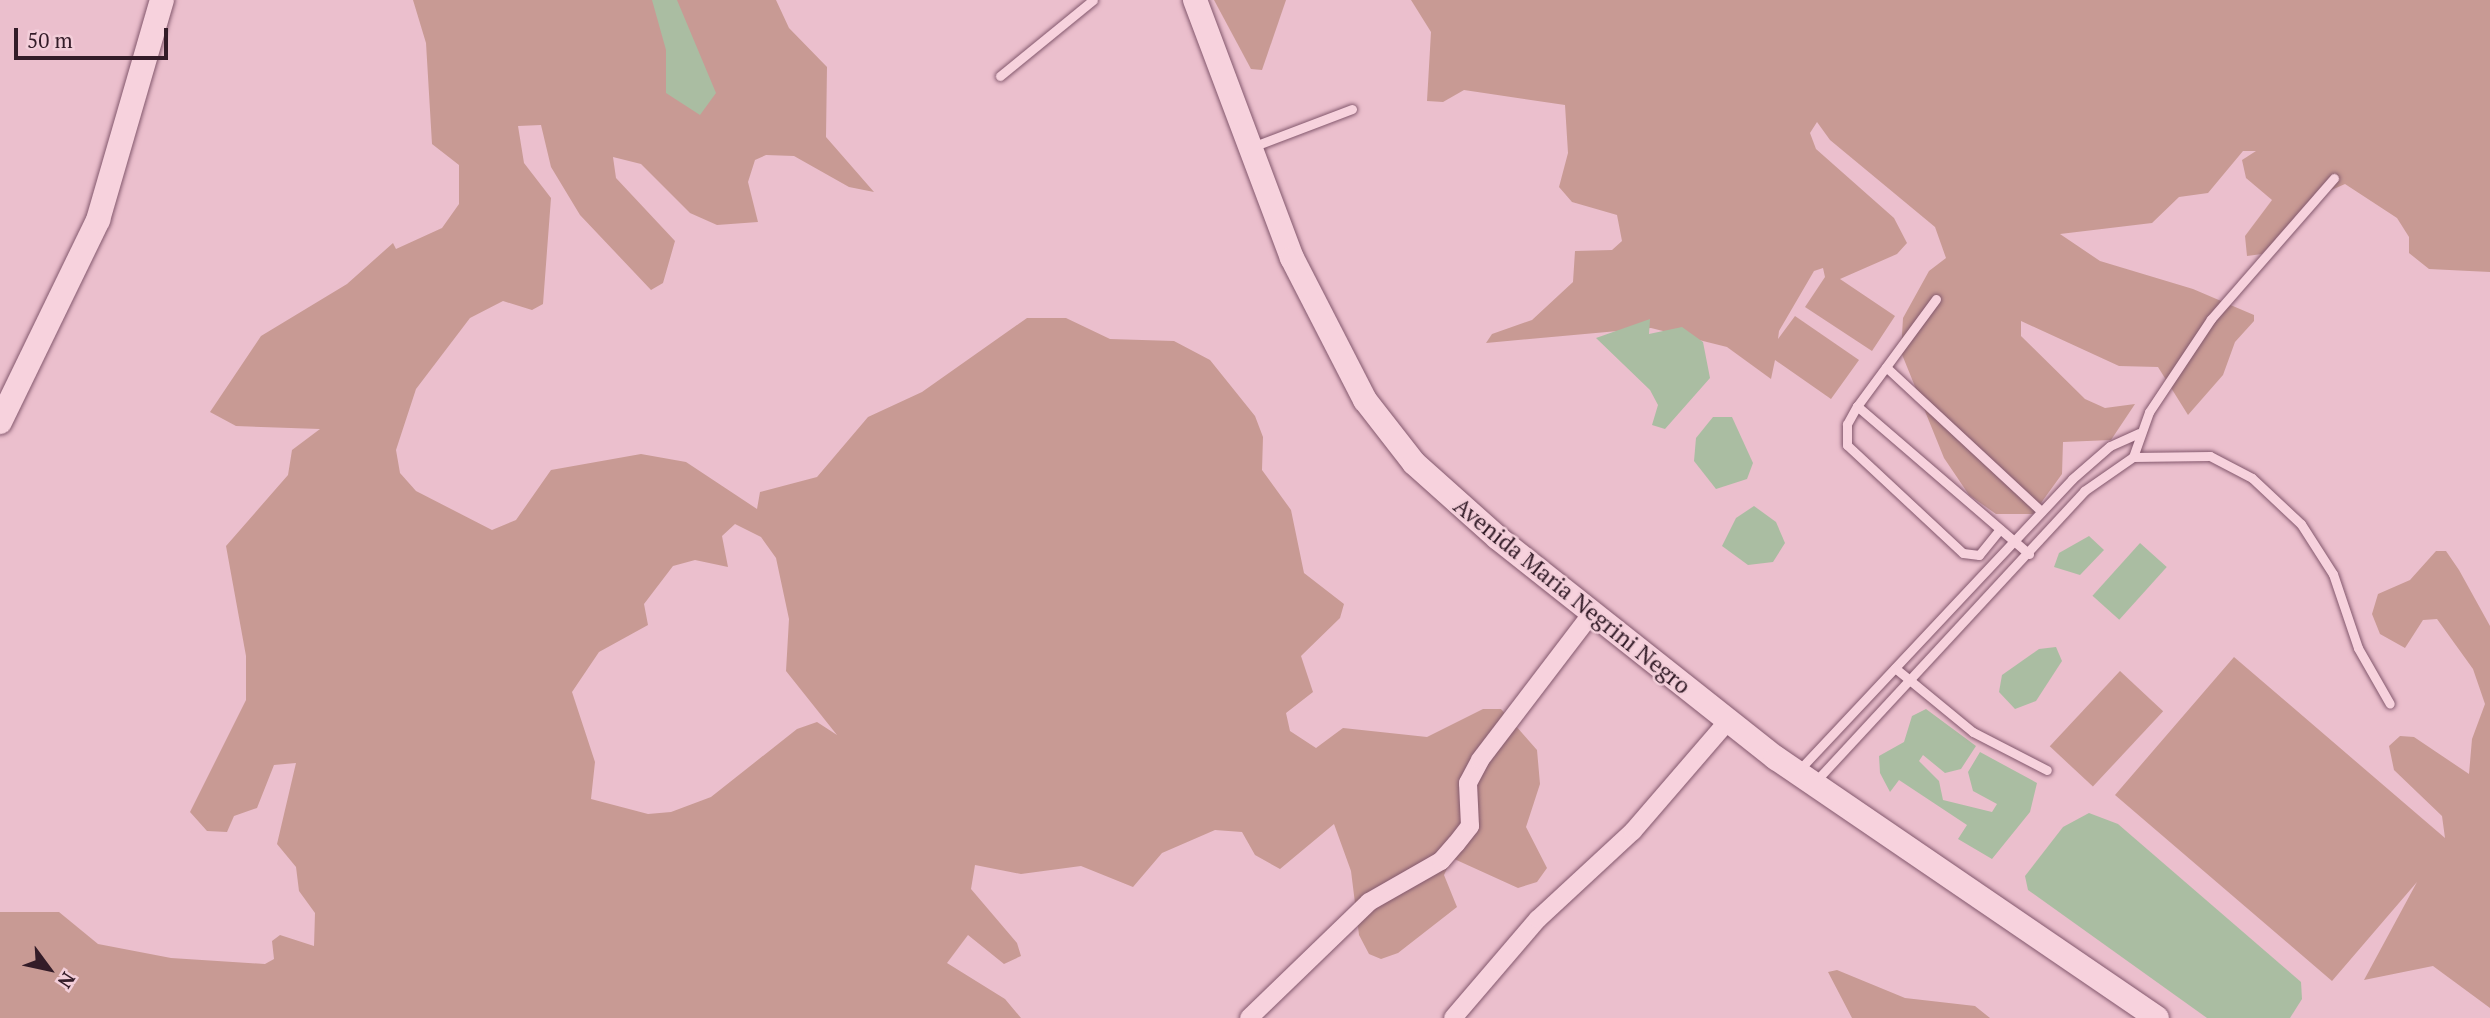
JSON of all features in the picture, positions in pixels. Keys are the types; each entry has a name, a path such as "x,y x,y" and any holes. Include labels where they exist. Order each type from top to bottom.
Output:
{"street":[{"path":"0,422 98,220 162,0"},
{"name":"Avenida Maria Negrini Negro","path":"1195,0 1247,149 1319,314 1384,426 1446,494 1728,722 1805,778 2157,1018"},
{"path":"1249,1018 1368,902 1441,861 1456,844 1469,826 1468,783 1479,760 1592,613"},
{"path":"1453,1018 1538,919 1643,821 1728,722"}],"lane":[{"path":"1000,76 1093,0"},
{"path":"1247,149 1352,109"},
{"path":"2133,457 2139,433 2211,318 2334,178"},
{"path":"1936,299 1857,406 1846,435 1856,459 1963,553 1979,555 2000,529"},
{"path":"1886,367 2041,511"},
{"path":"1857,406 2029,554"},
{"path":"1805,778 1895,668 2012,540 2110,446 2139,433"},
{"path":"1805,778 1910,682 2084,491 2133,457 2210,456 2252,478 2291,515 2319,548 2368,671 2390,704"},
{"path":"1895,668 1973,732 2047,770"}],"shaded area":[{"path":"413,0 776,0 789,28 827,67 826,137 874,192 849,187 794,156 766,155 755,160 748,182 758,222 717,225 690,213 641,164 613,157 616,178 675,241 663,283 651,290 580,215 551,167 541,125 518,126 524,163 551,198 543,304 532,310 503,301 470,318 416,389 396,450 400,473 416,491 492,530 516,520 551,470 641,454 686,462 757,509 760,492 817,477 868,417 922,392 1027,318 1066,318 1110,339 1174,341 1210,360 1255,416 1263,437 1262,470 1291,510 1304,573 1344,604 1340,618 1301,656 1313,692 1286,713 1290,731 1316,748 1343,728 1427,737 1483,709 1501,709 1537,750 1540,784 1526,827 1547,868 1537,882 1518,888 1452,858 1444,875 1457,907 1398,953 1381,959 1369,954 1359,935 1351,871 1334,824 1280,869 1255,855 1242,832 1215,830 1162,853 1133,887 1081,866 1021,874 975,865 971,889 1017,943 1021,956 1004,964 968,935 947,963 1005,999 1021,1018 0,1018 0,912 59,912 98,944 171,958 265,964 274,959 272,941 280,935 314,946 315,913 299,891 296,867 277,844 296,763 274,765 257,808 234,816 227,832 207,831 190,812 246,700 246,656 226,546 288,475 292,450 320,429 236,426 210,412 261,336 347,284 393,243 396,249 442,228 459,204 459,165 432,144 426,43","holes":["735,524 761,537 776,558 789,619 786,671 837,735 817,722 797,729 711,797 671,812 648,814 591,799 595,762 572,692 599,652 648,625 644,604 673,566 695,560 728,567 722,536"]},
{"path":"652,0 677,0 716,93 700,115 666,93 666,50"},
{"path":"1214,0 1286,0 1262,70 1251,69"},
{"path":"1411,0 2490,0 2490,272 2429,269 2409,253 2409,237 2397,218 2345,184 2320,195 2262,254 2247,256 2245,236 2272,200 2246,178 2242,160 2256,151 2243,151 2208,193 2179,197 2152,223 2060,234 2100,261 2193,289 2254,315 2254,321 2235,342 2223,375 2188,415 2158,367 2119,366 2021,321 2021,336 2085,399 2105,408 2135,404 2111,440 2063,442 2062,474 2033,514 1996,514 1969,495 1944,458 1901,352 1903,318 1929,271 1946,258 1935,227 1830,140 1817,122 1810,133 1816,149 1894,218 1907,243 1897,254 1840,279 1895,316 1872,351 1805,307 1825,277 1823,268 1814,271 1779,331 1778,339 1795,316 1859,360 1831,399 1775,360 1771,379 1727,347 1651,328 1486,343 1492,334 1532,320 1573,282 1575,251 1612,250 1622,241 1617,215 1572,202 1559,187 1568,153 1565,105 1464,90 1443,102 1427,101 1431,32"},
{"path":"1650,319 1649,334 1682,327 1703,342 1710,378 1665,429 1652,425 1658,405 1650,390 1596,338"},
{"path":"1713,417 1732,417 1753,463 1747,479 1716,489 1694,461 1696,438"},
{"path":"1754,506 1776,522 1785,543 1773,562 1748,565 1722,546 1736,518"},
{"path":"2089,536 2104,550 2080,575 2054,567 2059,553"},
{"path":"2140,543 2167,567 2119,620 2092,596"},
{"path":"2436,551 2446,551 2490,626 2490,1008 2433,966 2364,980 2417,882 2332,981 2115,795 2234,657 2445,838 2442,816 2394,770 2389,746 2400,736 2414,737 2469,774 2472,739 2485,704 2473,669 2437,619 2423,620 2405,648 2380,634 2372,614 2378,594 2410,580"},
{"path":"2056,647 2062,661 2036,701 2015,709 1999,692 2002,675 2039,649"},
{"path":"2120,671 2163,711 2093,787 2050,746"},
{"path":"1926,709 1976,746 1961,769 1945,773 1923,755 1919,761 1939,781 1943,800 1992,812 1997,804 1973,791 1968,772 1980,752 2037,783 2030,812 1992,859 1958,839 1967,825 1899,780 1890,792 1880,773 1879,756 1904,742 1912,716"},
{"path":"2089,813 2118,824 2301,982 2302,999 2290,1018 2207,1018 2028,890 2025,876 2063,827"},
{"path":"1837,970 1905,998 1975,1006 1990,1018 1852,1018 1828,972"}]}
